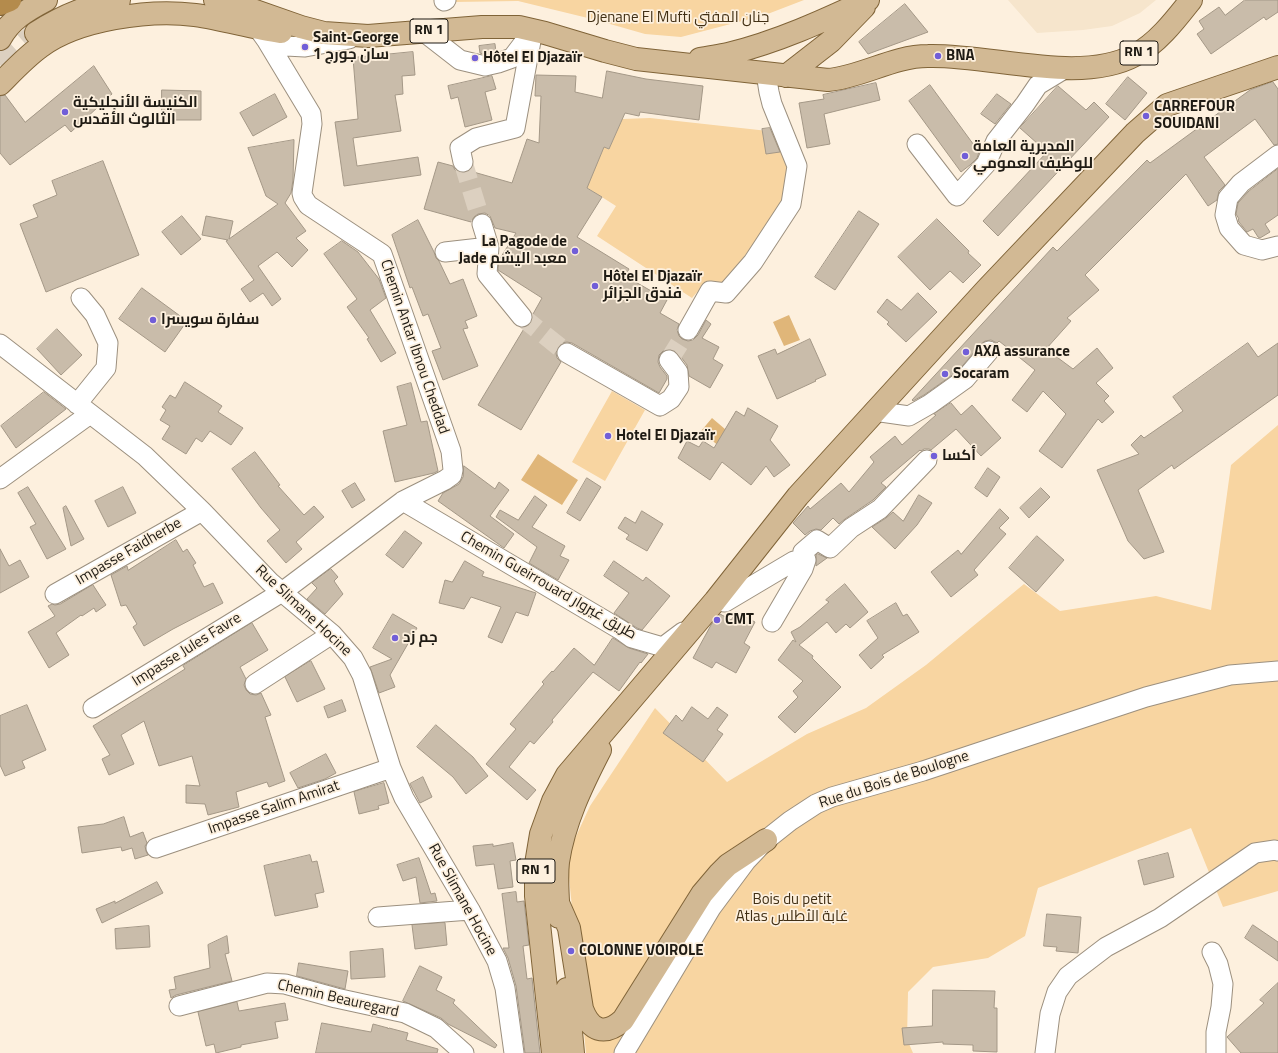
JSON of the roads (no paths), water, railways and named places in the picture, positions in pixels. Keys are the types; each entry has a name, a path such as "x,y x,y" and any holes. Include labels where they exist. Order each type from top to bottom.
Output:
{"highway":[{"path":"0,4 10,0"}],"main road":[{"path":"0,39 10,24 20,15 46,0"},
{"path":"36,33 52,22 80,9 118,0"},
{"name":"RN 1","path":"215,0 241,6 301,27 324,33 368,36 496,26 519,27 636,59 821,80 836,80 859,74 893,62 918,56 954,56 1066,68 1090,68 1116,63 1135,56 1158,39 1191,0"},
{"path":"249,0 293,17 324,33"},
{"path":"660,62 693,60 731,53 797,31 869,0"},
{"path":"776,75 831,40 852,20 869,0"},
{"path":"0,84 40,46 56,37 89,24 148,13 196,15 290,34 324,33"},
{"name":"RN 1","path":"553,1053 536,896 536,864 541,834 553,801 567,775 693,625 715,601 798,496 986,290 1136,132 1167,105 1278,67"},
{"name":"RN 1","path":"573,1053 558,903 558,863 566,828 581,786 619,714"},
{"path":"558,903 569,928 582,1008 591,1025 601,1030 607,1029 618,1024 622,1020 702,894 710,884 728,865 766,840"}],"street":[{"path":"263,29 286,46 310,46 368,36"},
{"name":"Chemin Antar Ibnou Cheddad","path":"263,29 267,41 311,114 312,124 302,193 303,197 308,205 382,254 451,451 453,470 452,475 403,501"},
{"path":"424,32 460,60 485,66 512,58 533,30"},
{"path":"463,162 460,148 476,138 515,128 533,30"},
{"path":"917,144 957,196 986,164 996,141 1038,85 1066,68"},
{"path":"688,330 710,291 726,293 753,262 791,204 797,166 772,104 769,92 776,75"},
{"path":"1278,155 1241,183 1228,198 1225,215 1229,228 1244,245 1262,250 1278,246"},
{"path":"482,224 489,247 487,274 522,317"},
{"path":"445,252 489,247"},
{"path":"0,479 84,409 106,368 108,343 95,315 81,298"},
{"name":"Rue Slimane Hocine","path":"0,344 144,456 202,510 270,582 332,634 353,658 362,675 391,768 404,798 470,910 497,961 505,988 514,1053"},
{"path":"874,411 909,416 930,404 965,379 989,351"},
{"path":"567,353 660,406 671,399 679,387 678,372 669,360"},
{"path":"772,622 803,569 806,560 803,552 818,540 830,548 851,528 880,509 927,460"},
{"name":"Impasse Jules Favre","path":"93,708 282,592 403,501"},
{"name":"Chemin Gueirrouard طريق غيروار","path":"403,501 632,638 663,647 693,625"},
{"name":"Impasse Faidherbe","path":"55,594 202,510"},
{"path":"715,601 725,602 794,561 806,560"},
{"path":"255,684 332,634"},
{"name":"Rue du Bois de Boulogne","path":"624,1053 711,908 746,861 766,840 790,820 816,804 832,797 923,771 1146,697 1230,675 1278,671"},
{"name":"Impasse Salim Amirat","path":"156,848 391,768"},
{"path":"1044,1053 1050,1014 1057,992 1068,976 1106,947 1160,918 1255,853 1274,850 1278,851"},
{"path":"378,917 470,910"},
{"path":"1212,952 1218,964 1223,984 1221,1007 1216,1032 1216,1053"},
{"name":"Chemin Beauregard","path":"179,1006 267,983 285,984 336,998 405,1013 436,1028 464,1053"}],"tunnel":[{"path":"0,65 36,33"},
{"path":"463,162 482,224"},
{"path":"522,317 567,353"},
{"path":"669,360 688,330"}],"place":[{"name":"Saint-George 1 سان جورج","path":"305,47"},
{"name":"BNA","path":"938,56"},
{"name":"Hôtel El Djazaïr","path":"475,58"},
{"name":"الكنيسة الأنجليكية الثالوث الأقدس","path":"65,112"},
{"name":"CARREFOUR SOUIDANI","path":"1146,116"},
{"name":"المديرية العامة للوظيف العمومي","path":"965,156"},
{"name":"La Pagode de Jade معبد اليشم","path":"575,251"},
{"name":"Hôtel El Djazaïr فندق الجزائر","path":"595,286"},
{"name":"سفارة سويسرا","path":"153,320"},
{"name":"AXA assurance","path":"966,352"},
{"name":"Socaram","path":"945,374"},
{"name":"Hotel El Djazaïr","path":"608,436"},
{"name":"أكسا","path":"934,456"},
{"name":"CMT","path":"717,620"},
{"name":"جم زد","path":"395,638"},
{"name":"COLONNE VOIROLE","path":"571,951"}],"park label":[{"name":"Djenane El Mufti جنان المفتي","path":"678,18"},
{"name":"Bois du petit Atlas غابة الأطلس","path":"792,908"}]}
